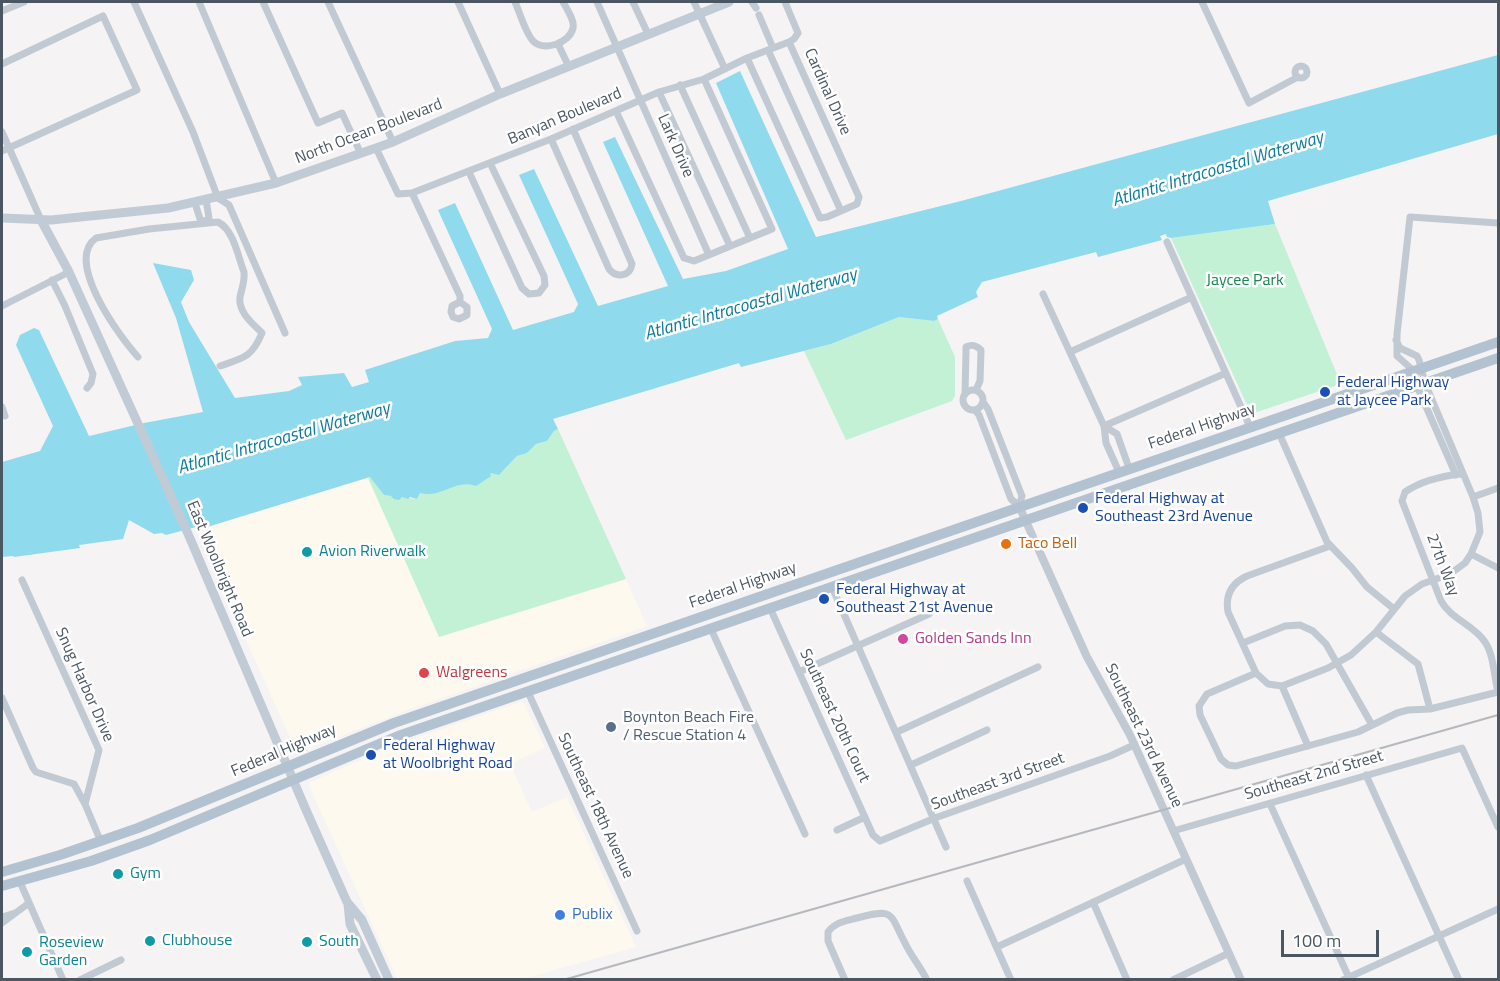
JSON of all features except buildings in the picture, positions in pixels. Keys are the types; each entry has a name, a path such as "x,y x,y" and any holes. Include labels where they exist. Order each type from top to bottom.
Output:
{"main road":[{"name":"North Ocean Boulevard","path":"2,218 42,220 115,215 195,203 276,183 393,142 500,94 729,2"},
{"name":"East Woolbright Road","path":"42,220 69,272 189,536 347,902 362,920 388,980"},
{"name":"Federal Highway","path":"2,872 101,842 138,828 368,732 1498,342"},
{"name":"Federal Highway","path":"2,886 123,850 388,740 1498,358"},
{"path":"1279,433 1289,418 1329,404 1336,398"},
{"path":"1211,456 1223,446 1264,432 1270,427 1274,418"},
{"path":"1114,490 1127,476 1124,470"},
{"path":"832,587 838,574 882,558 896,548"},
{"path":"819,591 823,575"},
{"path":"523,694 538,673"},
{"path":"523,694 524,678"},
{"path":"123,850 138,828"},
{"path":"91,861 101,842"},
{"name":"East Woolbright Road","path":"347,902 350,924 377,980"}],"street":[{"path":"2,11 24,2"},
{"path":"134,2 193,132 218,198 229,205 285,333"},
{"path":"199,2 276,183"},
{"path":"263,2 318,123 342,113 360,152"},
{"path":"328,2 393,142"},
{"path":"458,2 500,94"},
{"path":"515,2 532,40 540,45 558,44 572,31 574,26 564,2"},
{"name":"Lark Drive","path":"597,2 709,255"},
{"path":"633,2 648,34"},
{"path":"694,2 725,69"},
{"name":"Cardinal Drive","path":"785,2 798,33 789,42 859,197 857,204 841,212"},
{"path":"1202,2 1249,103 1298,77"},
{"path":"747,58 819,218 841,212 771,49 756,8"},
{"path":"2,64 103,16 137,90 5,150"},
{"name":"Banyan Boulevard","path":"412,193 550,139 659,92 705,79 747,58 789,42"},
{"path":"558,44 568,67"},
{"path":"616,111 684,258 694,261 772,229 705,79"},
{"path":"680,85 750,238"},
{"path":"659,92 730,246"},
{"path":"550,139 609,269 616,274 625,274 633,267 632,264 573,129"},
{"path":"2,132 5,150 42,220"},
{"path":"376,148 398,194 412,193 460,296 460,302"},
{"path":"469,172 522,288 529,294 539,293 545,285 544,276 490,163"},
{"path":"204,222 209,218 206,200"},
{"path":"195,203 200,219 204,222"},
{"path":"1417,370 1396,356 1410,217 1498,223"},
{"path":"138,357 121,338 103,309 86,264 86,250 96,238 149,229 218,222 224,225 229,232 245,279 240,299 241,308 247,318 262,333 255,349 245,358 220,366"},
{"path":"1167,242 1250,427"},
{"path":"2,306 69,272"},
{"path":"52,280 93,374 87,388"},
{"path":"1043,294 1104,426 1106,443 1124,470"},
{"path":"1070,352 1192,297"},
{"path":"1330,546 1247,576 1234,584 1228,597 1227,607 1256,674 1268,684 1282,686 1336,664 1355,652 1376,632 1413,589 1458,569 1472,554 1480,532 1473,497 1460,474 1421,384 1417,370 1417,356 1403,350 1396,340"},
{"path":"965,394 970,390 976,390 983,396 980,407 975,410 969,409 963,399 966,347 971,345 981,350 980,381 976,390"},
{"path":"1104,426 1226,373"},
{"path":"975,410 984,425 1011,499 1019,506 1022,496 988,409 983,402"},
{"path":"2,407 5,416"},
{"path":"1104,426 1117,434 1124,470"},
{"path":"1279,433 1330,546 1346,561 1367,587 1394,609"},
{"name":"27th Way","path":"1460,474 1433,479 1409,489 1402,496 1403,505 1446,611 1486,644 1498,692"},
{"path":"1473,497 1498,488"},
{"name":"Southeast 23rd Avenue","path":"1019,506 1087,657 1134,745 1241,980"},
{"path":"1472,554 1498,568"},
{"name":"Snug Harbor Drive","path":"22,580 99,750 85,804"},
{"path":"832,587 946,847"},
{"name":"Southeast 20th Court","path":"770,608 873,835"},
{"path":"799,672 929,614"},
{"path":"1243,643 1281,627 1300,625 1313,630 1320,636 1372,725"},
{"path":"711,629 805,834"},
{"path":"1376,632 1418,664 1430,709"},
{"path":"897,732 1038,667"},
{"path":"1256,674 1211,692 1201,702 1200,715 1221,759 1228,765 1236,766 1358,732 1407,710 1430,709 1498,692"},
{"path":"1282,686 1308,746"},
{"name":"Southeast 18th Avenue","path":"523,694 637,931"},
{"path":"2,698 33,768 36,772 70,781 77,788 101,842"},
{"path":"911,765 987,730"},
{"name":"Southeast 3rd Street","path":"873,835 880,841 935,818 1110,756 1134,745"},
{"name":"Southeast 2nd Street","path":"1173,831 1462,748 1498,827"},
{"path":"1366,775 1459,980"},
{"path":"1269,804 1347,979 1498,909"},
{"path":"837,830 865,817"},
{"path":"997,947 1186,859"},
{"path":"967,880 1011,980"},
{"path":"20,882 63,980"},
{"path":"1093,902 1127,980"},
{"path":"2,923 29,903"},
{"path":"2,917 15,913"},
{"path":"845,980 828,941 828,932 837,924 877,913 887,914 894,920 927,980"},
{"path":"1173,980 1229,953"},
{"path":"80,980 121,960"}],"shaded area":[{"path":"368,478 439,637 626,579 647,626 408,710 297,753 197,532 212,525"},
{"path":"520,702 524,703 545,748 510,764 532,812 567,797 636,947 522,979 397,979 309,786 310,782 396,745"}],"green space":[{"name":"Jaycee Park","path":"1275,224 1341,384 1251,414 1171,238"},
{"path":"899,317 934,321 938,319 955,357 955,396 952,401 846,440 804,351 831,344"},
{"path":"558,429 626,579 439,637 368,478 371,477 384,495 417,499 420,493 468,483 490,473 499,475 517,456 527,453 536,444 547,441"}],"water":[{"name":"Atlantic Intracoastal Waterway","path":"1498,55 1498,134 1268,201 1275,224 1171,238 1166,234 1160,236 1162,240 1098,257 1096,252 982,282 976,292 978,297 937,316 938,319 934,321 899,317 831,344 741,367 739,363 553,419 558,429 547,441 536,444 527,453 517,456 499,475 490,473 491,476 476,486 469,484 455,486 434,493 420,493 417,499 402,497 399,500 384,495 370,477 204,528 200,526 166,535 154,534 129,520 123,539 79,545 80,548 2,557 2,462 40,451 53,426 16,345 20,335 34,328 39,330 89,436 203,412 176,318 153,263 191,270 194,280 181,302 189,322 235,398 289,391 302,385 298,377 344,373 352,387 369,382 365,370 455,341 488,338 492,329 438,210 455,203 513,330 574,312 578,304 519,175 534,169 598,306 668,286 603,142 615,137 683,279 726,271 788,249 716,83 740,71 816,237 961,201"}],"railway":[{"path":"563,980 1498,715"}],"place":[{"name":"Federal Highway at Jaycee Park","path":"1325,392"},
{"name":"Federal Highway at Southeast 23rd Avenue","path":"1083,508"},
{"name":"Taco Bell","path":"1006,544"},
{"name":"Avion Riverwalk","path":"307,552"},
{"name":"Federal Highway at Southeast 21st Avenue","path":"824,599"},
{"name":"Golden Sands Inn","path":"903,639"},
{"name":"Walgreens","path":"424,673"},
{"name":"Boynton Beach Fire / Rescue Station 4","path":"611,727"},
{"name":"Federal Highway at Woolbright Road","path":"371,755"},
{"name":"Gym","path":"118,874"},
{"name":"Publix","path":"560,915"},
{"name":"Clubhouse","path":"150,941"},
{"name":"South","path":"307,942"},
{"name":"Roseview Garden","path":"27,952"}]}
